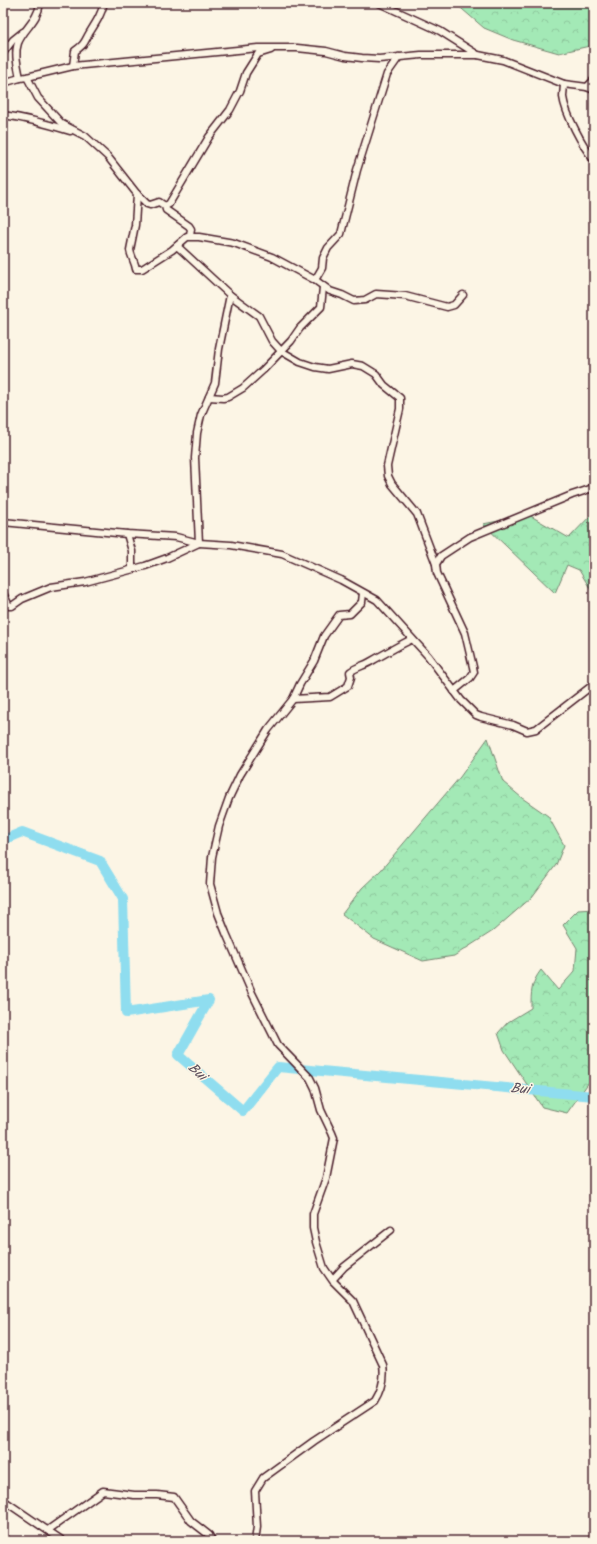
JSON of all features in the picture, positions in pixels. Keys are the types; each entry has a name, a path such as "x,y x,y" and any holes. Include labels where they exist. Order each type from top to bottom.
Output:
{"street":[{"path":"3,52 37,16 40,3"},
{"path":"73,66 75,51 84,44 90,32 97,23 104,3"},
{"path":"379,3 440,30 478,55"},
{"path":"27,28 18,44 16,56 23,77 38,98 62,124 85,136 108,157 137,194 147,204 150,205 159,202 165,206 166,210 190,227 190,236"},
{"path":"3,83 73,66 258,48 276,48 326,51 362,58 380,59 445,55 478,55 503,60 564,84 587,87 594,90"},
{"path":"165,206 169,204 209,137 230,110 240,91 246,72 258,54 276,48"},
{"path":"315,280 322,268 323,258 328,248 341,234 357,170 387,74 399,57"},
{"path":"587,87 594,80"},
{"path":"564,84 563,96 568,113 581,140 594,160"},
{"path":"3,115 44,122 85,136"},
{"path":"137,194 135,225 130,250 130,255 135,262 136,269 142,269 177,246 186,237 190,236 240,245 279,260 315,280 323,287 354,301 365,300 376,294 405,296 448,307 454,305 463,295"},
{"path":"177,246 230,295 259,316 272,341 281,351 300,362 315,367 328,369 352,364 362,366 376,374 384,384 400,398 400,410 387,466 388,476 392,484 417,514 436,564 437,573 465,633 474,672 470,678 454,691"},
{"path":"209,397 228,397 243,388 263,370 291,341 300,328 321,307 323,287"},
{"path":"199,543 196,458 199,422 215,383 219,349 230,295"},
{"path":"436,564 446,551 470,537 590,489 594,485"},
{"path":"3,522 127,534 176,537 199,543 231,545 282,554 341,580 377,600 428,656 465,704 479,716 531,731 536,729 594,684"},
{"path":"127,534 132,551 132,569"},
{"path":"3,593 9,606 12,606 22,599 50,586 85,582 132,569 167,558 199,543"},
{"path":"255,1541 257,1527 256,1491 263,1478 314,1441 375,1401 383,1385 384,1372 383,1365 353,1301 324,1268 313,1228 313,1214 326,1178 334,1138 321,1110 310,1078 278,1045 226,933 218,913 210,884 212,856 219,826 229,798 240,775 268,730 293,699 300,684 314,662 324,636 328,630 339,615 350,614 362,602 363,593"},
{"path":"293,699 317,698 334,695 348,686 351,677 350,672 355,668 369,663 389,650 412,639"},
{"path":"333,1279 344,1267 391,1230"},
{"path":"48,1530 103,1491 134,1496 157,1495 174,1497 191,1522 209,1536 212,1541"},
{"path":"3,1500 63,1541"}],"green space":[{"path":"455,3 594,3 594,45 559,53 513,40 484,28"},
{"path":"593,513 594,595 579,570 567,565 555,593 483,524 529,515 569,538"},
{"path":"488,738 503,782 522,798 548,816 564,845 556,865 532,897 493,931 454,956 423,961 374,939 342,914 362,888 381,870 460,777"},
{"path":"594,909 594,1075 567,1113 542,1107 504,1050 498,1033 508,1022 531,1008 532,988 535,979 541,970 558,990 575,971 577,948 563,925 578,910"}],"waterway":[{"name":"Bui","path":"3,840 22,832 100,861 123,899 126,1013 209,1000 178,1055 243,1111 278,1067 594,1096"}]}
